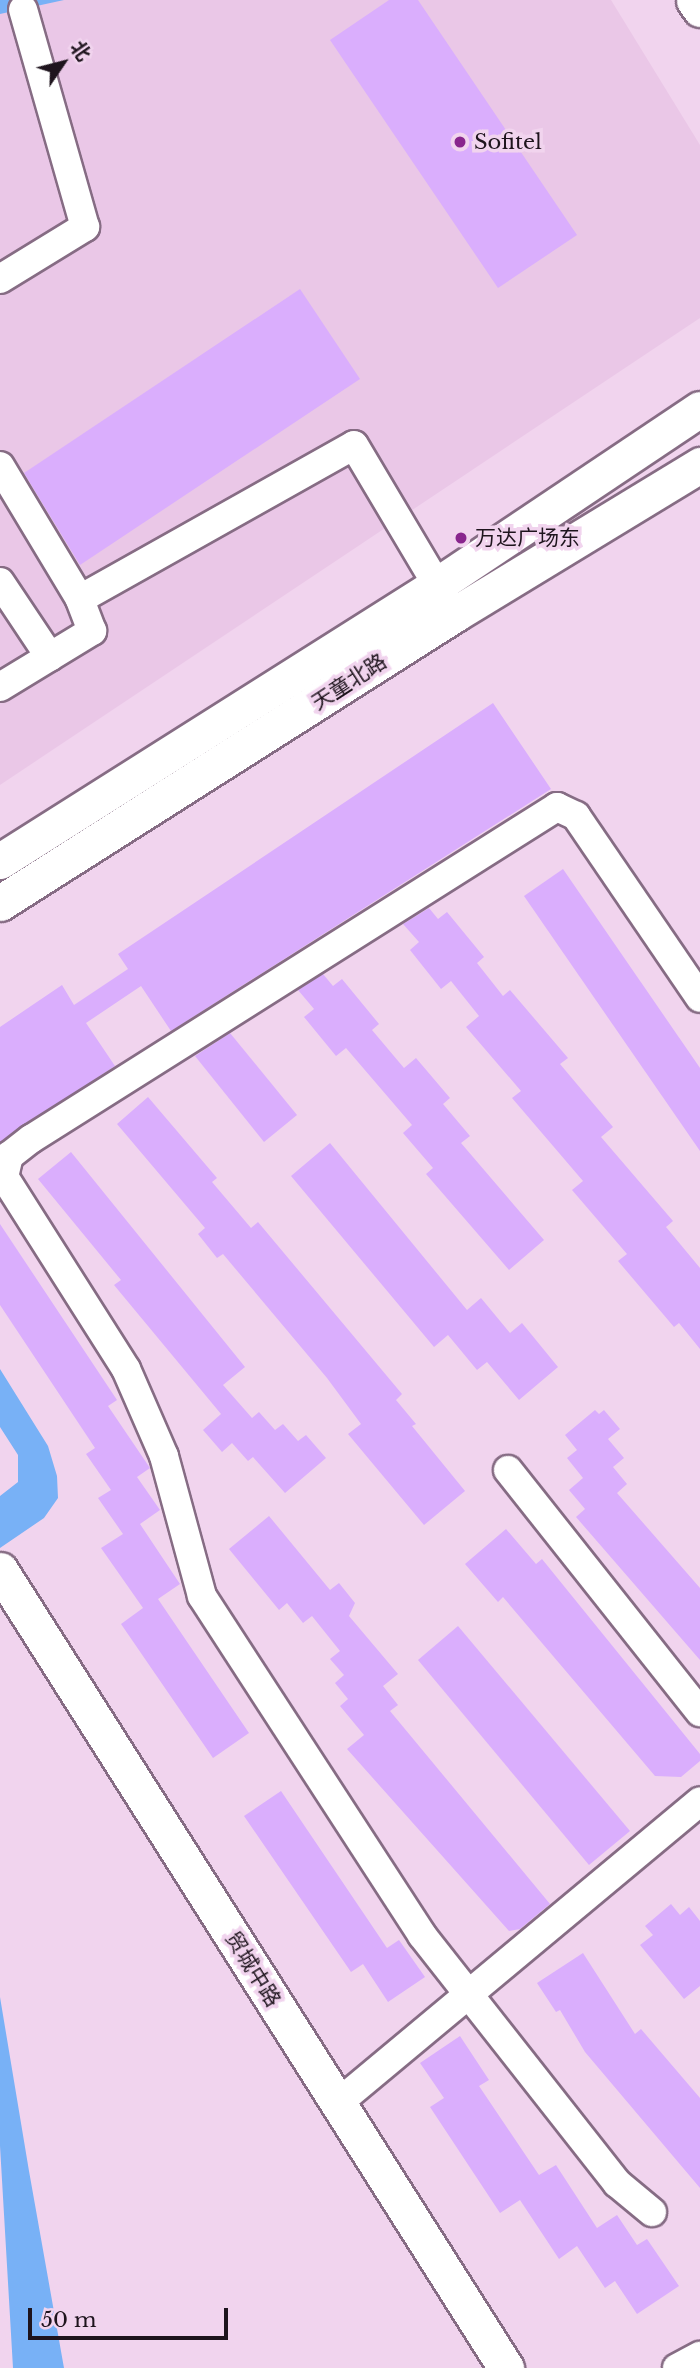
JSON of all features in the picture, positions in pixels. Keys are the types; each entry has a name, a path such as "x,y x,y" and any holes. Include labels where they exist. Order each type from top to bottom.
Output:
{"main road":[{"path":"694,0 700,9"},
{"path":"0,861 437,585 700,408"},
{"name":"天童北路","path":"0,904 455,614 700,465"},
{"name":"贸城中路","path":"0,1570 506,2368"}],"street":[{"path":"0,279 85,227 23,10"},
{"path":"80,599 354,445 455,614"},
{"path":"0,466 80,599 92,631 0,687"},
{"path":"0,582 50,657"},
{"path":"652,2212 617,2183 422,1935 202,1596 164,1456 126,1369 4,1177 9,1156 557,807 576,816 700,998"},
{"path":"508,1470 700,1712"},
{"path":"338,2103 700,1801"},
{"path":"677,2368 700,2356"}],"shaded area":[{"path":"0,0 611,0 700,145 700,318 0,785"}],"water":[{"path":"0,0 64,0 0,14"},
{"path":"0,1369 48,1446 57,1476 58,1498 44,1518 0,1548 0,1496 18,1482 18,1455 0,1427"},
{"path":"0,1997 64,2368 13,2368 0,2146"}],"building":[{"path":"389,0 418,0 577,235 498,288 330,40"},
{"path":"300,289 360,379 80,565 24,473"},
{"path":"493,703 551,789 171,1031 141,986 86,1023 115,1066 0,1142 0,1027 62,985 74,1005 128,969 118,954"},
{"path":"563,869 700,1068 700,1151 524,896"},
{"path":"429,908 438,919 447,912 484,957 477,963 503,996 510,990 568,1058 560,1064 613,1127 601,1137 673,1221 666,1227 700,1268 700,1349 679,1323 674,1327 618,1261 627,1254 572,1190 583,1181 512,1098 521,1091 466,1027 479,1016 451,981 441,989 410,950 419,942 403,924"},
{"path":"323,974 333,986 342,979 379,1024 372,1030 404,1068 416,1058 450,1098 443,1104 470,1136 461,1143 544,1240 509,1270 426,1174 433,1168 403,1133 412,1125 346,1048 336,1056 304,1017 314,1009 298,990"},
{"path":"230,1033 297,1115 264,1142 195,1056"},
{"path":"148,1097 217,1178 212,1182 251,1228 258,1222 402,1394 396,1400 416,1424 412,1426 465,1491 424,1525 348,1434 361,1424 327,1378 223,1254 217,1258 198,1234 205,1228 117,1124"},
{"path":"330,1143 467,1310 481,1298 510,1333 522,1323 558,1367 519,1400 487,1362 477,1370 448,1335 434,1347 291,1176"},
{"path":"71,1152 245,1367 223,1385 252,1418 259,1412 275,1430 283,1424 298,1441 306,1435 326,1458 285,1493 253,1457 248,1461 232,1443 222,1452 203,1430 221,1414 114,1285 121,1280 38,1179"},
{"path":"0,1224 117,1400 108,1406 150,1468 137,1477 160,1510 140,1524 180,1584 158,1599 249,1733 213,1758 121,1624 143,1608 101,1548 123,1534 98,1498 111,1490 86,1454 95,1448 0,1305"},
{"path":"595,1410 599,1414 604,1410 620,1429 608,1439 624,1458 613,1467 627,1484 617,1493 700,1588 700,1660 576,1517 585,1509 569,1490 583,1478 567,1458 577,1450 565,1435"},
{"path":"269,1516 330,1590 339,1583 355,1603 349,1616 398,1674 383,1686 398,1705 390,1711 550,1904 520,1929 509,1931 347,1749 364,1735 340,1706 348,1699 335,1683 344,1675 330,1659 340,1651 312,1616 303,1623 287,1603 279,1610 229,1549"},
{"path":"506,1529 536,1564 542,1559 700,1754 700,1761 681,1777 655,1776 503,1597 498,1602 465,1564"},
{"path":"458,1626 630,1831 589,1865 418,1660"},
{"path":"281,1791 387,1948 399,1940 425,1977 388,2002 363,1964 351,1972 244,1816"},
{"path":"671,1904 680,1915 689,1907 700,1921 700,1986 684,1999 640,1945 653,1935 645,1926"},
{"path":"583,1953 635,2034 641,2029 700,2098 700,2188 585,2052 560,2010 556,2012 537,1983"},
{"path":"460,2036 489,2080 479,2086 539,2175 556,2165 597,2228 617,2215 637,2245 647,2239 679,2286 637,2314 615,2281 605,2288 577,2246 559,2259 520,2200 500,2213 430,2107 444,2098 420,2063"}],"place":[{"name":"Sofitel","path":"460,142"},
{"name":"万达广场东","path":"461,538"}]}
